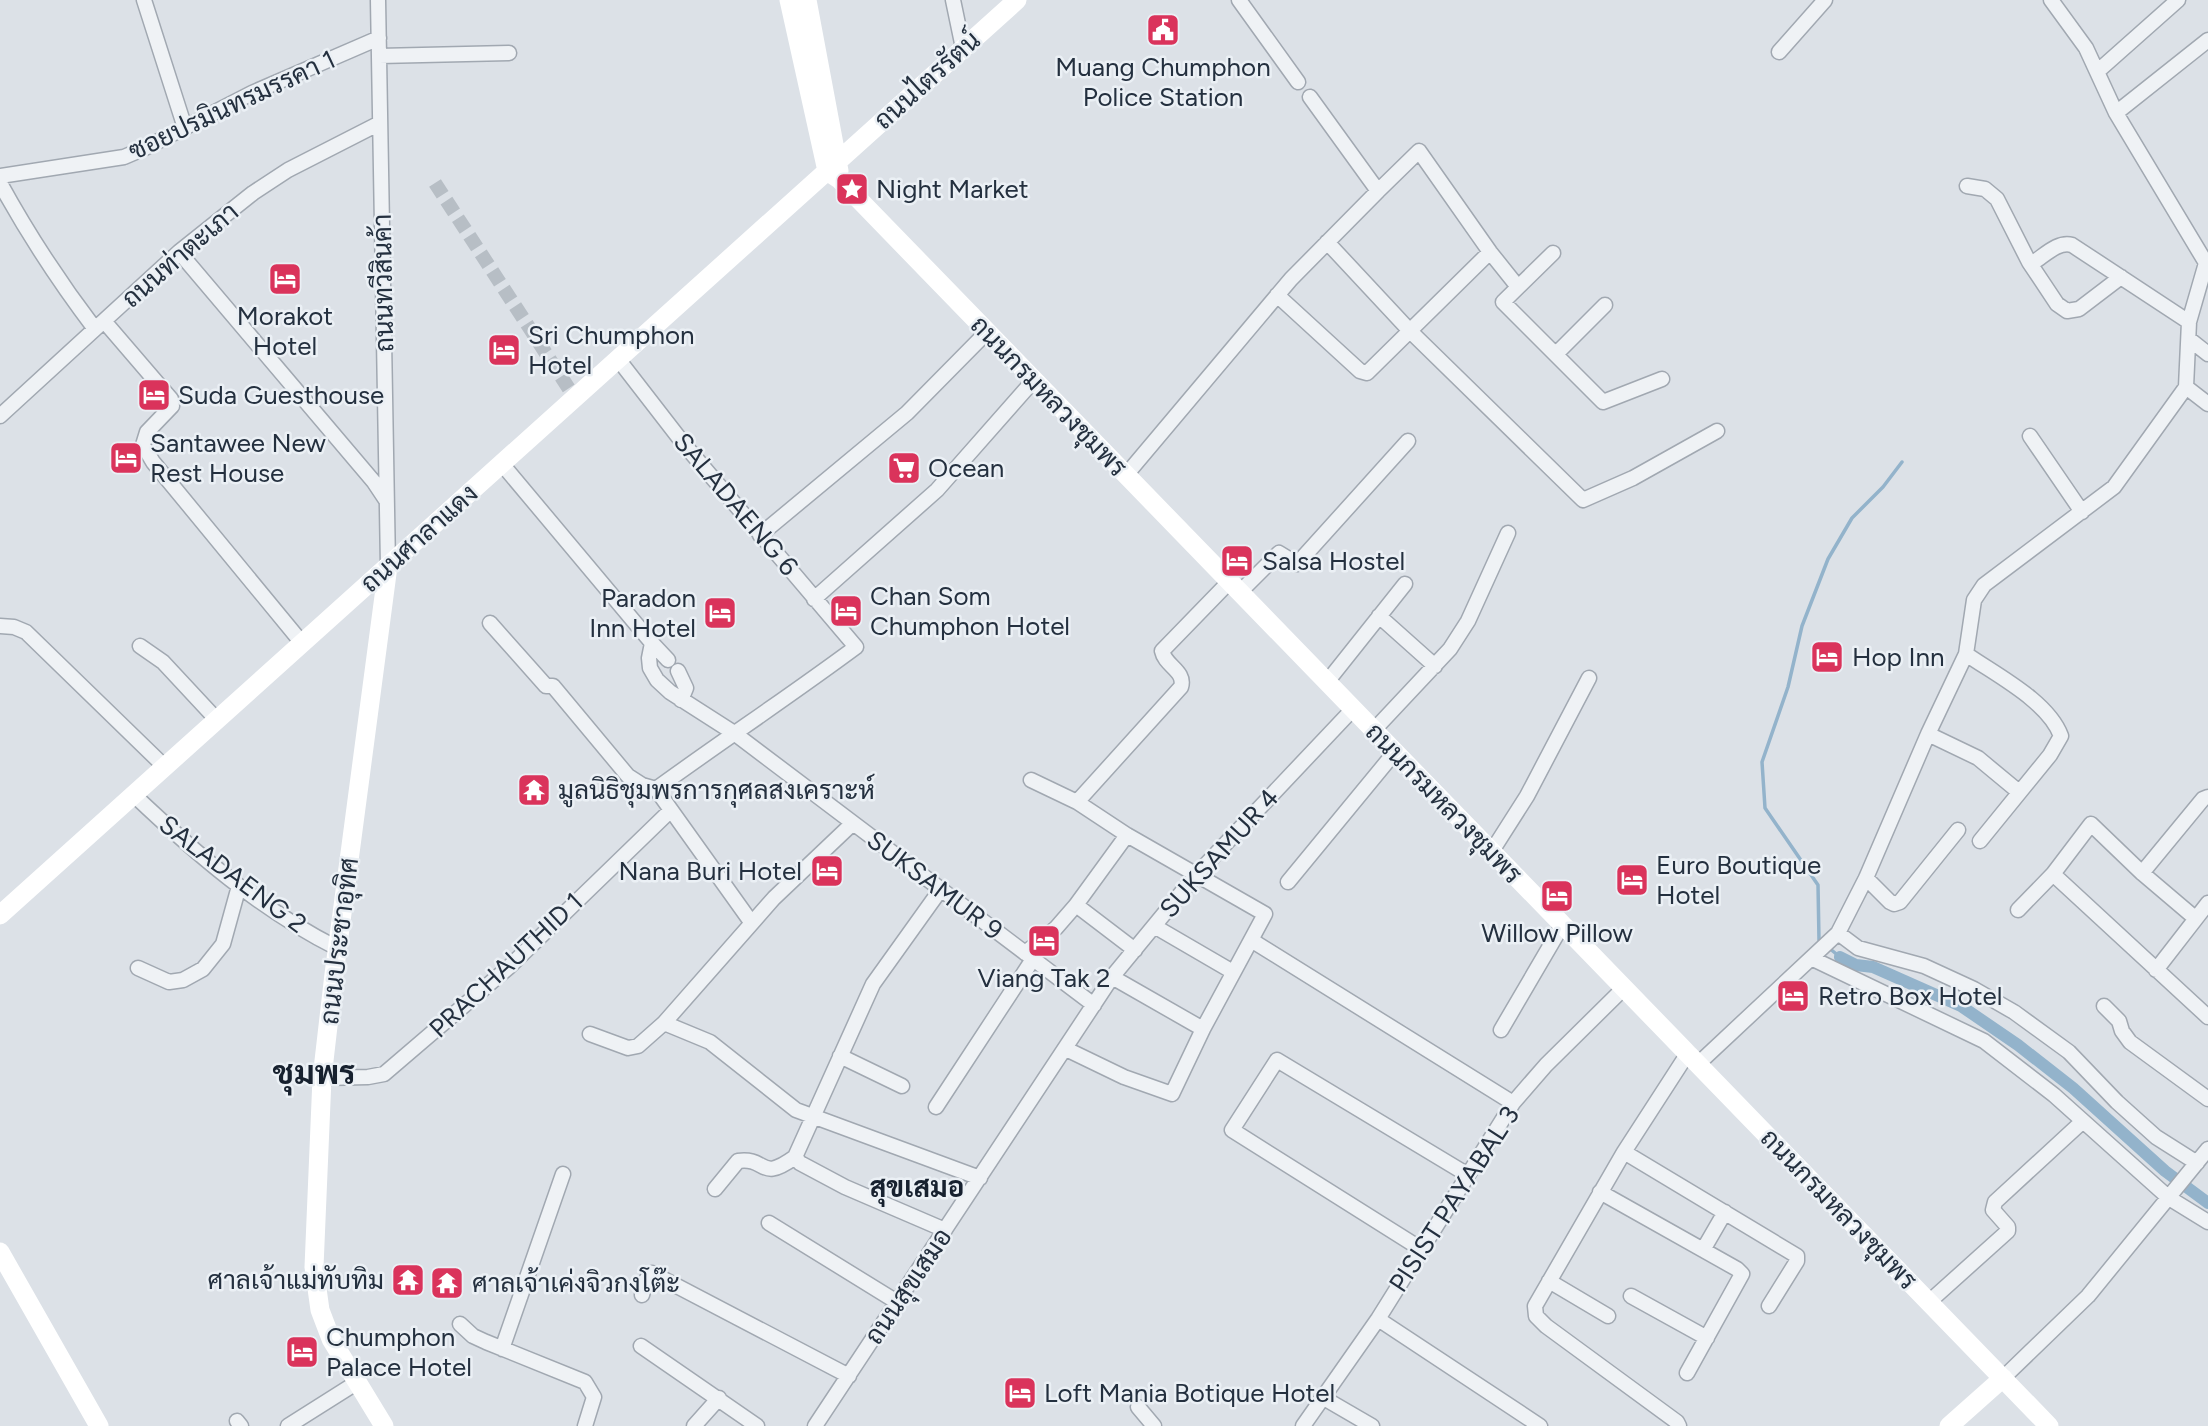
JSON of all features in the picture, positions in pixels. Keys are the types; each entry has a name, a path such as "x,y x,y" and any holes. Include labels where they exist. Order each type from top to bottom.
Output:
{"street":[{"path":"144,0 185,128"},
{"name":"ถนนทวีสินค้า","path":"378,0 388,566"},
{"path":"789,0 806,40 835,170"},
{"path":"806,40 807,0"},
{"path":"953,0 963,48"},
{"name":"ถนนไตรรัตน์","path":"835,170 1017,0"},
{"path":"1239,0 1298,82"},
{"path":"1779,52 1825,0"},
{"path":"1679,1426 1546,1326 1536,1316 1535,1306 1624,1152 1693,1058 1815,957 1836,935 1866,878 1966,654 1977,593 2115,487 2186,387 2189,322 2207,262 2116,113 2086,48 2051,0"},
{"path":"2098,71 2178,0"},
{"name":"ซอยปรมินทรมรรคา 1","path":"0,176 124,157 252,93 379,38"},
{"path":"2116,113 2208,40"},
{"path":"379,56 509,53"},
{"path":"1310,97 1378,191"},
{"name":"ถนนท่าตะเภา","path":"0,416 179,252 270,181 380,123"},
{"path":"1126,475 1277,295 1326,242 1419,151 1490,252 1518,286"},
{"name":"ถนนกรมหลวงชุมพร","path":"835,170 1034,380 2049,1426"},
{"name":"ถนนศาลาแดง","path":"0,915 618,359 835,170"},
{"path":"0,183 19,219 65,290 171,399 172,406 148,432 143,445 153,462 303,643"},
{"path":"1967,186 1985,189 1997,199 2029,262 2057,304 2067,311 2079,309 2121,277"},
{"path":"1326,242 1410,331 1583,499 1633,478 1717,430"},
{"path":"2029,262 2066,243 2189,322"},
{"path":"179,252 374,482 387,501"},
{"path":"1277,295 1360,371 1367,373 1490,252"},
{"path":"1553,253 1503,302 1603,402 1662,379"},
{"path":"1556,354 1605,305"},
{"path":"760,535 907,413 987,331"},
{"path":"2189,339 2208,354"},
{"name":"SALADAENG 6","path":"618,359 760,535 856,647 783,702 734,733"},
{"path":"814,599 937,490 1034,380"},
{"path":"2186,387 2208,404"},
{"path":"2030,436 2082,512"},
{"path":"1077,802 1181,687 1181,676 1163,658 1162,651 1235,587 1279,553 1297,564 1408,441"},
{"path":"502,464 673,666 686,688 681,700"},
{"path":"1374,730 1450,649 1468,621 1508,533"},
{"name":"ถนนประชาอุทิศ","path":"384,1426 331,1339 320,1310 315,1285 314,1241 322,1078 388,566"},
{"path":"1327,682 1405,584"},
{"path":"1379,616 1435,666"},
{"path":"489,623 546,685 553,686 628,776 642,785 656,789 751,922"},
{"path":"0,626 14,627 26,632 165,767"},
{"name":"SUKSAMUR 9","path":"653,643 649,658 650,668 657,680 681,700 734,733 1094,1006"},
{"path":"140,646 163,662 217,720"},
{"path":"1966,654 2041,706 2057,726 2061,736 2050,755 1980,841"},
{"path":"1492,851 1527,796 1589,678"},
{"name":"SUKSAMUR 4","path":"1094,1006 1112,977 1196,875 1353,709"},
{"path":"656,789 734,733"},
{"path":"1928,734 1978,758 2019,792"},
{"path":"1288,882 1395,752"},
{"path":"1031,780 1077,802 1126,835 1265,914 1203,1029 1172,1094 1124,1077 1066,1049"},
{"name":"SALADAENG 2","path":"134,795 181,839 239,886 304,931 337,948"},
{"path":"2141,873 2203,799 2208,797"},
{"name":"PRACHAUTHID 1","path":"322,1078 384,1074 509,968 670,810"},
{"path":"590,1034 628,1048 638,1046 664,1023 751,922 853,823"},
{"path":"2018,910 2053,874 2091,824 2141,873 2195,918"},
{"path":"1866,878 1890,902 1900,902 1958,830"},
{"path":"936,1107 1029,956 1076,905 1126,835"},
{"path":"2053,874 2208,1017"},
{"path":"138,968 169,982 183,980 202,969 223,944 239,886"},
{"path":"715,1189 738,1161 743,1160 772,1171 795,1157 873,984 941,889"},
{"path":"2156,970 2208,903"},
{"path":"1076,905 1135,950"},
{"path":"1501,1030 1563,925"},
{"path":"1154,926 1233,972"},
{"path":"1836,935 1858,948 1924,966 1974,989 2014,1012 2069,1052 2117,1102 2157,1137 2196,1164"},
{"path":"1251,940 1513,1103"},
{"path":"1815,957 1984,1041 2054,1095 2171,1196 2208,1222"},
{"path":"1112,977 1203,1029"},
{"name":"PISIST PAYABAL 3","path":"1303,1426 1378,1319 1513,1103 1546,1065 1624,988"},
{"name":"ถนนสุขเสมอ","path":"815,1426 1094,1006"},
{"path":"2104,1006 2119,1021 2130,1042 2208,1098"},
{"path":"664,1023 710,1042 788,1106 980,1178"},
{"path":"841,1056 902,1086"},
{"path":"1421,1249 1231,1130 1277,1060 1468,1175"},
{"path":"1929,1302 2008,1231 2008,1227 1993,1210 1995,1202 2083,1121"},
{"path":"1949,1426 2088,1296 2208,1149"},
{"path":"1624,1152 1797,1256 1797,1261 1769,1306"},
{"path":"795,1157 800,1163 845,1187 945,1230"},
{"path":"502,1349 563,1174"},
{"path":"1600,1192 1742,1274 1687,1373"},
{"path":"1703,1250 1725,1212"},
{"path":"769,1223 897,1302"},
{"path":"0,1252 99,1426"},
{"path":"642,1295 646,1280 652,1273 849,1376"},
{"path":"1549,1281 1608,1316"},
{"path":"1631,1296 1707,1338"},
{"path":"1378,1319 1540,1426"},
{"path":"460,1324 473,1336 585,1382 594,1397 585,1426"},
{"path":"641,1346 757,1426"},
{"path":"288,1426 356,1383"},
{"path":"1322,1397 1372,1426"},
{"path":"694,1426 719,1398"},
{"path":"1138,1407 1154,1426"}],"waterway":[{"path":"1823,943 1819,940 1818,885 1765,808 1762,762 1788,687 1802,626 1828,559 1852,518 1883,487 1902,462"},
{"path":"1829,948 1840,957"},
{"path":"1840,957 1856,965 1873,967 1961,1006 2018,1045 2073,1088 2165,1171 2208,1203"}],"tunnel":[{"path":"435,183 575,398"}],"place":[{"name":"Muang Chumphon Police Station","path":"1163,30"},
{"name":"Night Market","path":"852,189"},
{"name":"Morakot Hotel","path":"285,279"},
{"name":"Sri Chumphon Hotel","path":"504,350"},
{"name":"Suda Guesthouse","path":"154,395"},
{"name":"Santawee New Rest House","path":"126,458"},
{"name":"Ocean","path":"904,468"},
{"name":"Salsa Hostel","path":"1237,561"},
{"name":"Chan Som Chumphon Hotel","path":"846,611"},
{"name":"Paradon Inn Hotel","path":"720,613"},
{"name":"Hop Inn","path":"1827,657"},
{"name":"มูลนิธิชุมพรการกุศลสงเคราะห์","path":"534,790"},
{"name":"Nana Buri Hotel","path":"827,871"},
{"name":"Euro Boutique Hotel","path":"1632,880"},
{"name":"Willow Pillow","path":"1557,896"},
{"name":"Viang Tak 2","path":"1044,941"},
{"name":"Retro Box Hotel","path":"1793,996"},
{"name":"ศาลเจ้าแม่ทับทิม","path":"408,1280"},
{"name":"ศาลเจ้าเค่งจิวกงโต๊ะ","path":"447,1283"},
{"name":"Chumphon Palace Hotel","path":"302,1352"},
{"name":"Loft Mania Botique Hotel","path":"1020,1393"}],"district":[{"name":"ชุมพร","path":"314,1072"},
{"name":"สุขเสมอ","path":"917,1187"}]}
